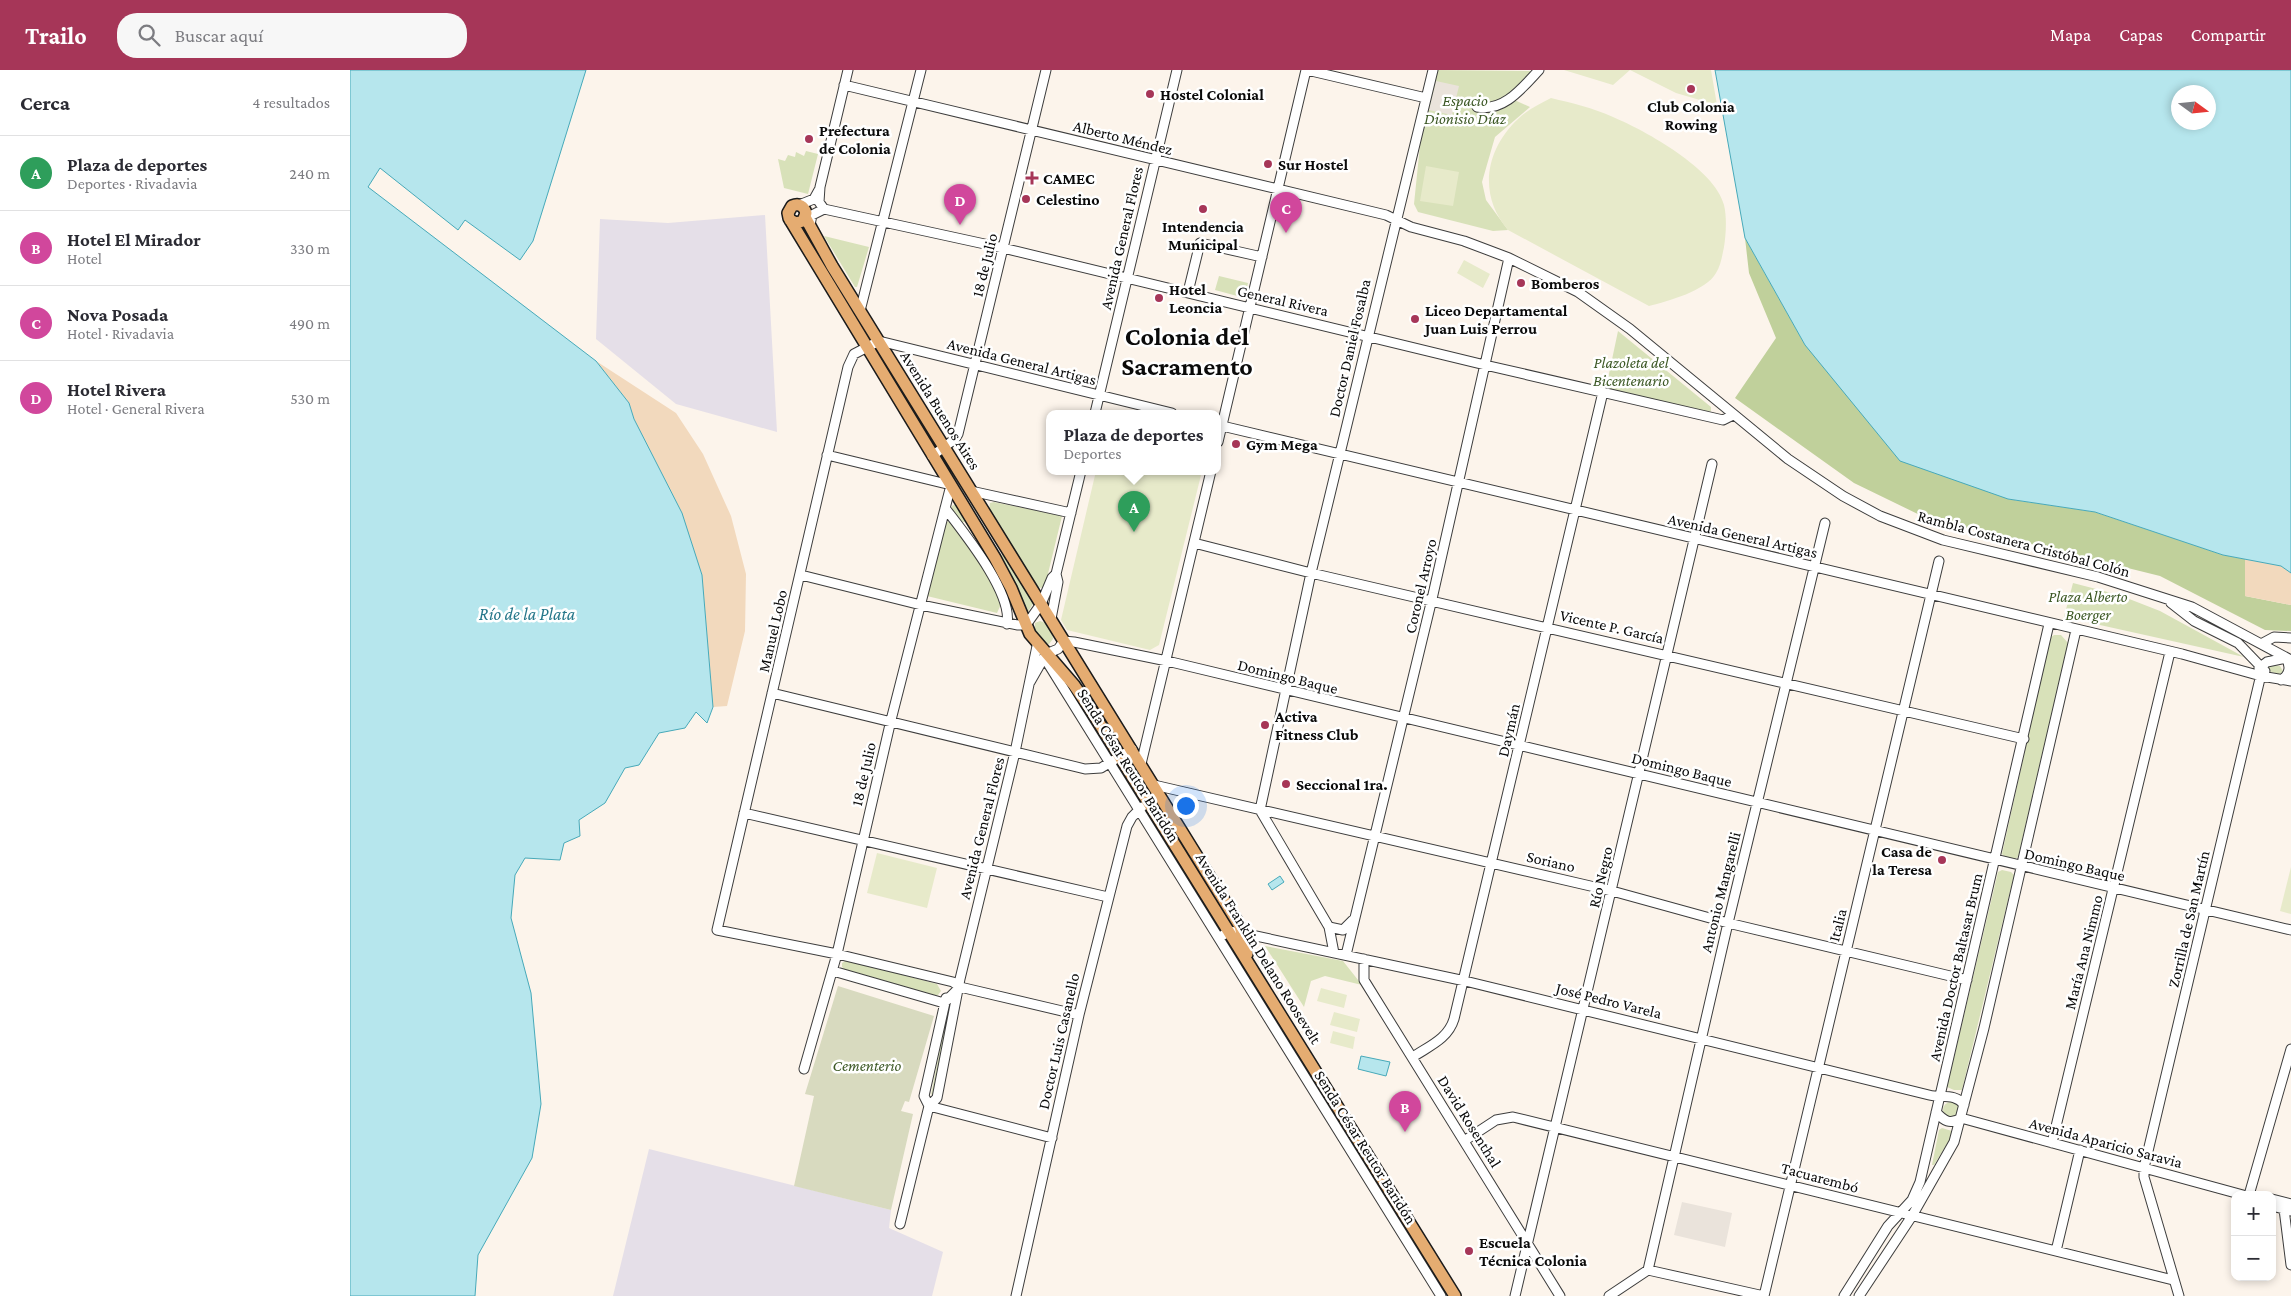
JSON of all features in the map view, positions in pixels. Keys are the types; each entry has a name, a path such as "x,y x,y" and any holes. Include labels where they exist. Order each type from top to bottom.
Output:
{"main road":[{"path":"799,205 790,208 788,215 790,220 798,223 808,221"},
{"name":"Avenida Buenos Aires","path":"799,205 805,210 808,221 832,266 946,446 971,491 1051,619"},
{"name":"Avenida Buenos Aires","path":"790,220 995,558 1026,625"},
{"path":"820,272 832,266"},
{"name":"Avenida Franklin Delano Roosevelt","path":"1051,619 1241,930 1250,965"},
{"name":"Avenida Franklin Delano Roosevelt","path":"1026,625 1037,646 1074,685 1115,760 1229,931 1417,1246 1446,1281 1455,1296"}],"street":[{"path":"808,221 812,216 824,209 819,202 820,187 848,70"},
{"path":"860,310 921,70"},
{"name":"18 de Julio","path":"932,456 958,434 1046,70"},
{"name":"Avenida General Flores","path":"1096,410 1176,70"},
{"path":"1221,421 1307,70 1426,98"},
{"name":"Doctor Daniel Fosalba","path":"1260,810 1284,690 1311,573 1395,217 1432,70"},
{"path":"1477,107 1487,109 1501,104 1539,70"},
{"name":"Alberto Méndez","path":"844,85 1395,217"},
{"path":"799,205 814,199 820,187"},
{"name":"General Rivera","path":"824,209 1003,248 1368,335 1485,365 1723,420 1733,415"},
{"name":"Rambla Costanera Cristóbal Colón","path":"1395,217 1411,227 1459,240 1509,258 1556,280 1597,305 1630,329 1733,415 1817,479 1862,506 1897,523 1943,540 2098,577 2192,607 2289,659"},
{"path":"1188,292 1200,242 1262,257"},
{"name":"Coronel Arroyo","path":"1346,955 1404,719 1509,258"},
{"path":"866,346 879,341"},
{"name":"Avenida General Artigas","path":"879,341 1159,410"},
{"name":"Manuel Lobo","path":"837,954 717,930 848,367 854,354 866,346"},
{"name":"Daymán","path":"1413,1057 1443,1038 1450,1031 1464,981 1603,392"},
{"name":"Avenida General Artigas","path":"1221,425 2170,652 2246,672 2262,671"},
{"path":"827,455 951,486 963,477"},
{"name":"Río Negro","path":"1515,1296 1612,891 1665,654 1712,464"},
{"path":"1051,619 1058,582 1056,574 1080,475"},
{"path":"1141,764 1210,475"},
{"name":"18 de Julio","path":"804,1069 833,971 891,720 951,486"},
{"path":"971,491 1071,513"},
{"path":"945,508 999,587 1009,614 1007,624"},
{"name":"Antonio Mangarelli","path":"1648,1270 1728,923 1825,523"},
{"name":"Vicente P. García","path":"1194,543 1311,573 1548,626 2024,739"},
{"name":"Italia","path":"1764,1296 1939,561"},
{"path":"800,575 921,605 1007,624 1026,625 1041,604 1052,578 1056,574"},
{"path":"2165,599 2194,621 2238,644 2262,671 2282,680 2290,668 2289,659 2267,662 2262,671"},
{"name":"Avenida Doctor Baltasar Brum","path":"1844,1296 1888,1226 1912,1200 1920,1182 2050,624"},
{"path":"1859,1296 1912,1216 1954,1142 2076,630"},
{"path":"2261,644 2274,637 2291,638"},
{"path":"1045,656 1058,649 1064,641"},
{"name":"Domingo Baque","path":"1064,641 1167,661 2020,867 2291,930"},
{"name":"Avenida General Flores","path":"900,1224 929,1106 936,1098 958,983 1015,752 1037,646"},
{"name":"María Ana Nimmo","path":"2052,1143 2170,652"},
{"name":"Avenida General Flores","path":"1030,682 1045,656"},
{"name":"Zorrilla de San Martín","path":"2144,1168 2262,671"},
{"path":"772,693 1092,769 1101,768 1132,749"},
{"name":"Soriano","path":"1154,785 1492,862 1612,891 1728,923 1967,980"},
{"path":"1146,807 1163,800"},
{"name":"Doctor Luis Casanello","path":"1016,1296 1079,1015 1108,897 1127,826 1146,807"},
{"name":"Senda César Reutor Baridón","path":"1146,807 1218,938 1417,1246 1439,1292"},
{"path":"1260,810 1329,927 1334,953"},
{"path":"744,813 864,839 986,870 1108,897"},
{"path":"1329,927 1343,930 1354,920"},
{"name":"José Pedro Varela","path":"1229,931 1241,930 1334,953 1464,981 1939,1098 1958,1098 1964,1105"},
{"path":"1218,938 1229,931"},
{"path":"837,954 1079,1015"},
{"name":"David Rosenthal","path":"1364,959 1364,980 1560,1296"},
{"path":"833,971 944,1003 958,983"},
{"name":"Avenida General Flores","path":"929,1106 924,1096 944,1003"},
{"path":"2250,1191 2291,1049"},
{"path":"929,1106 1052,1138"},
{"path":"1936,1112 1947,1122 1956,1122 1961,1118"},
{"name":"Tacuarembó","path":"1464,1141 1496,1120 1507,1116 2173,1280"},
{"name":"Avenida Aparicio Saravia","path":"1961,1118 2231,1192"},
{"path":"2056,1251 2080,1150"},
{"path":"2144,1168 2144,1177 2179,1296"},
{"path":"2276,1201 2289,1208"},
{"path":"2276,1206 2289,1208"},
{"path":"2289,1208 2291,1265"},
{"path":"1609,1296 1648,1270 1764,1296"},
{"path":"1439,1292 1446,1281"}],"shaded area":[{"path":"1436,81 1459,86 1452,115 1429,110"},
{"path":"765,215 777,432 676,404 596,339 600,219 668,223"},
{"path":"649,1149 891,1210 889,1228 943,1252 932,1296 613,1296"},
{"path":"1682,1202 1732,1213 1725,1247 1674,1235"}],"green space":[{"name":"Espacio Dionisio Díaz","path":"1435,70 1531,71 1510,98 1530,107 1495,137 1482,182 1486,200 1508,230 1493,231 1418,212 1414,204 1422,126"},
{"path":"1564,70 1630,70 1613,85"},
{"name":"Club Colonia Rowing","path":"1630,70 1711,70 1717,105 1676,93"},
{"path":"1551,98 1590,108 1627,123 1678,153 1708,178 1718,191 1724,205 1726,232 1718,270 1704,285 1686,294 1649,306 1508,230 1498,216 1492,202 1489,188 1489,173 1492,159 1498,144 1518,119 1529,110"},
{"path":"806,151 818,154 808,194 784,188 778,159 785,161 788,155 795,157 796,152 804,156"},
{"path":"1426,166 1459,172 1453,206 1420,201"},
{"path":"824,236 869,247 857,287 855,287"},
{"path":"1745,238 1805,345 2008,499 2095,512 2223,555 2245,559 2245,596 2291,605 2291,631 2265,630 2160,576 1926,518 1854,483 1735,398 1776,338 1749,273"},
{"path":"1464,260 1490,274 1483,288 1457,273"},
{"path":"1219,276 1248,283 1245,295 1241,297 1215,290"},
{"name":"Plazoleta del Bicentenario","path":"1618,331 1711,407 1711,411 1708,412 1606,388"},
{"path":"1095,475 1201,475 1159,645 1150,650 1067,630 1061,620"},
{"path":"994,502 1062,516 1045,586 1038,587 989,509 990,503"},
{"path":"957,503 990,557 988,558 965,522 960,522 951,510 952,506"},
{"path":"952,521 996,589 1002,602 997,613 927,596 946,522"},
{"path":"1005,553 1034,602 1028,612 1026,612 1001,555"},
{"name":"Plaza Alberto Boerger","path":"2073,583 2119,595 2160,611 2244,657 2064,617"},
{"path":"1040,621 1048,625 1051,630 1053,639 1049,644 1044,644 1035,635 1035,623"},
{"path":"2054,635 2061,635 2068,643 2018,857 2015,859 2005,857 2002,854 2050,638"},
{"path":"2274,665 2280,666 2284,673 2278,674 2269,671 2269,667"},
{"path":"877,853 937,868 927,908 867,893"},
{"path":"2291,867 2291,914 2280,911"},
{"path":"2002,870 2011,872 2014,875 1962,1090 1954,1090 1947,1087 1998,872"},
{"path":"1265,946 1343,961 1362,985 1325,976 1311,981 1304,1007"},
{"path":"847,960 937,984 941,991 938,995 933,996 845,970 842,967 842,963"},
{"name":"Cementerio","path":"838,986 934,1016 909,1102 905,1101 901,1111 913,1114 891,1210 794,1186 814,1096 805,1094"},
{"path":"1321,988 1347,995 1344,1008 1317,1001"},
{"path":"949,1010 934,1093 931,1095 947,1012"},
{"path":"1334,1012 1360,1019 1357,1032 1330,1025"},
{"path":"1333,1031 1355,1037 1353,1049 1330,1043"},
{"path":"1951,1102 1959,1110 1951,1118 1943,1110"},
{"path":"1942,1128 1952,1131 1953,1134 1934,1165 1932,1165 1939,1130"}],"sand":[{"path":"596,361 676,413 703,454 731,516 746,574 745,631 727,706 713,707 702,575 634,419 629,403"},
{"path":"2245,559 2281,566 2291,573 2291,605 2245,596"}],"water":[{"name":"Río de la Plata","path":"350,70 586,70 533,241 520,260 465,220 458,230 380,168 368,187 596,361 629,403 634,419 682,513 702,575 713,707 707,723 696,712 685,728 659,733 639,765 625,768 605,803 579,820 580,836 564,843 560,860 525,858 515,875 511,918 531,993 541,1104 532,1158 478,1255 475,1296 350,1296"},
{"path":"1715,70 2291,70 2291,573 2281,566 2223,555 2095,512 2008,499 1900,461 1805,345 1745,238"},
{"path":"1280,876 1284,882 1272,890 1268,884"},
{"path":"1361,1056 1390,1062 1386,1076 1358,1069"}],"place":[{"name":"Club Colonia Rowing","path":"1691,89"},
{"name":"Hostel Colonial","path":"1150,94"},
{"name":"Prefectura de Colonia","path":"809,139"},
{"name":"Sur Hostel","path":"1268,164"},
{"name":"CAMEC","path":"1032,178"},
{"name":"Celestino","path":"1026,199"},
{"name":"Intendencia Municipal","path":"1203,209"},
{"name":"Hotel Rivera","path":"960,225"},
{"name":"Nova Posada","path":"1286,233"},
{"name":"Bomberos","path":"1521,283"},
{"name":"Hotel Leoncia","path":"1159,298"},
{"name":"Liceo Departamental Juan Luis Perrou","path":"1415,319"},
{"name":"Gym Mega","path":"1236,444"},
{"name":"Plaza de deportes","path":"1134,532"},
{"name":"Activa Fitness Club","path":"1265,725"},
{"name":"Seccional 1ra.","path":"1286,784"},
{"name":"Casa de la Teresa","path":"1942,860"},
{"name":"Hotel El Mirador","path":"1405,1132"},
{"name":"Escuela Técnica Colonia","path":"1469,1251"}],"district":[{"name":"Colonia del Sacramento","path":"1187,351"}]}
